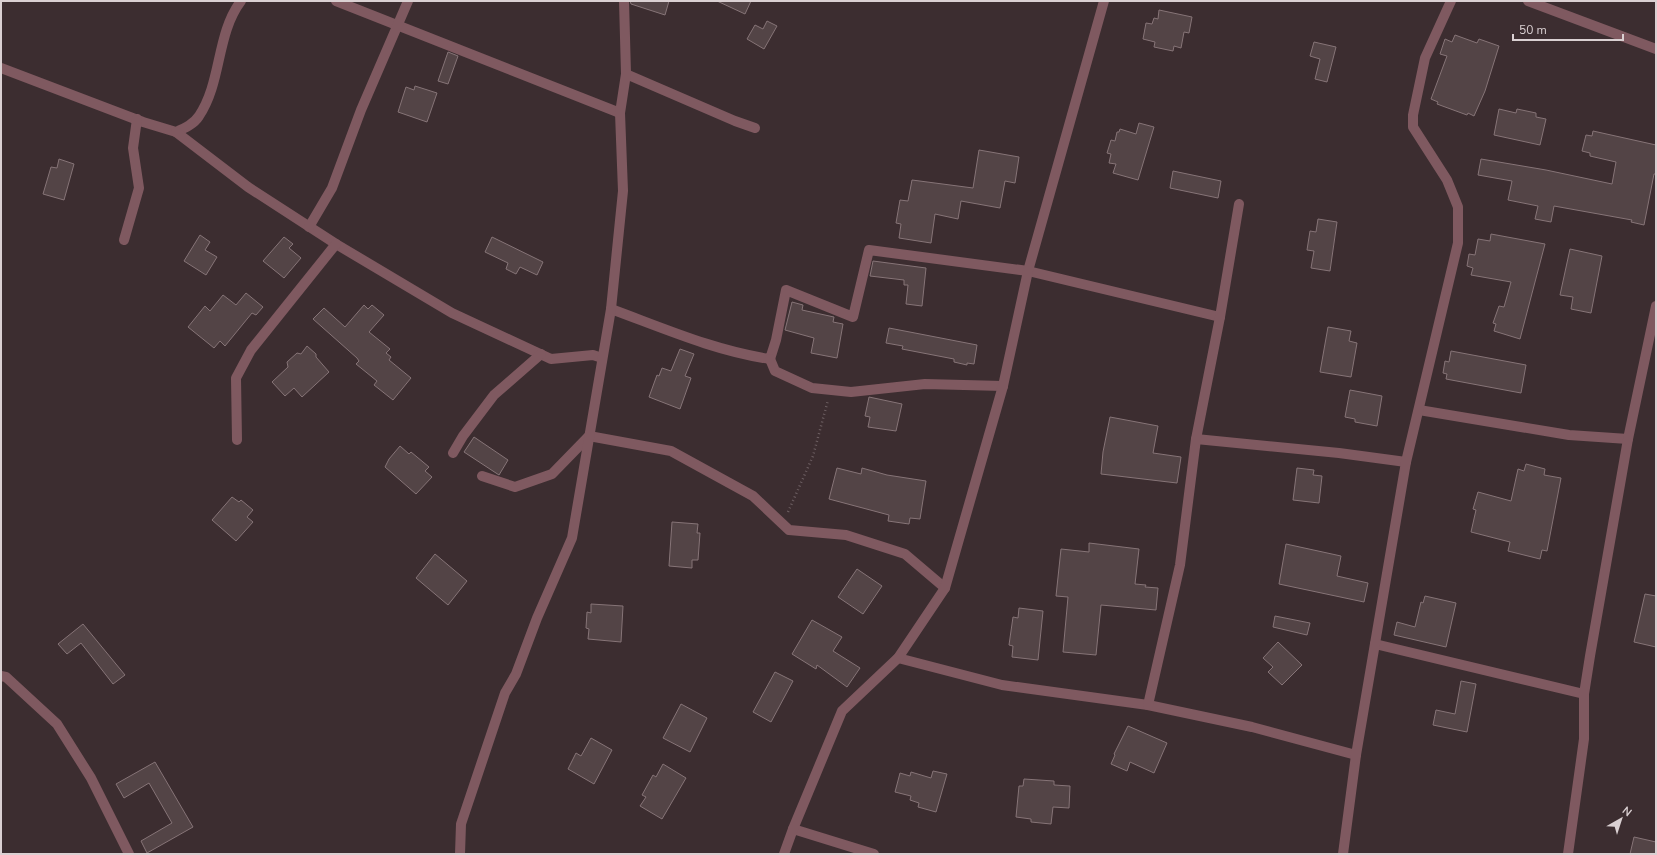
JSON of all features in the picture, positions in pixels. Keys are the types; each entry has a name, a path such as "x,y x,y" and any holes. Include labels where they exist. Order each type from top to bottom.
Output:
{"street":[{"path":"176,132 190,125 199,116 211,89 226,30 236,7 241,1"},
{"path":"336,1 620,113"},
{"path":"309,226 332,188 361,110 408,1"},
{"path":"460,854 461,824 505,693 516,674 537,618 572,538 611,309 623,191 620,113 626,74 624,1"},
{"path":"784,854 842,711 898,658 945,588 1003,386 1028,271 1104,1"},
{"path":"1343,854 1356,755 1406,462 1458,243 1458,207 1447,180 1413,127 1413,115 1425,58 1451,1"},
{"path":"1528,1 1656,49"},
{"path":"1,68 176,132 248,187 336,244 452,313 551,358 592,355 602,358"},
{"path":"626,74 755,128"},
{"path":"124,240 139,188 133,148 137,119"},
{"path":"1148,705 1180,565 1196,439 1220,316 1239,204"},
{"path":"237,440 236,378 251,350 336,244"},
{"path":"1003,386 925,384 851,392 812,388 775,371 770,359 776,340 786,290 854,317 869,250 1028,271 1220,316"},
{"path":"1568,854 1584,739 1584,694 1628,439 1656,306"},
{"path":"611,309 699,342 754,357 770,359"},
{"path":"453,453 463,436 494,395 541,354"},
{"path":"1419,410 1569,435 1628,439"},
{"path":"589,436 671,451 753,496 789,530 846,535 905,554 945,588"},
{"path":"482,476 515,487 552,474 589,436"},
{"path":"1196,439 1339,453 1406,462"},
{"path":"1376,644 1584,694"},
{"path":"898,658 1002,685 1148,705 1252,727 1356,755"},
{"path":"3,675 57,724 91,778 129,854"},
{"path":"793,829 874,854"}],"path":[{"path":"789,530 787,510 813,456 830,390"}],"building":[{"path":"630,1 669,1 665,15 631,4"},
{"path":"717,1 751,1 745,14"},
{"path":"1159,10 1192,17 1189,33 1184,32 1181,48 1174,46 1173,51 1154,47 1155,42 1143,39 1146,23 1152,24 1154,18 1158,19"},
{"path":"767,21 777,26 764,49 747,39 755,25 763,29"},
{"path":"1455,35 1477,43 1479,39 1499,46 1485,91 1474,116 1468,113 1467,115 1437,104 1438,102 1431,99 1447,56 1440,54 1445,39 1452,42"},
{"path":"1314,42 1336,47 1327,82 1315,79 1320,59 1310,56"},
{"path":"448,52 458,56 448,84 438,81"},
{"path":"415,86 437,93 427,122 398,112 406,87 414,90"},
{"path":"1499,109 1516,113 1517,109 1536,113 1536,117 1546,119 1540,145 1494,135"},
{"path":"1139,123 1154,127 1138,180 1113,173 1116,164 1109,163 1111,154 1107,153 1111,140 1115,141 1117,132 1119,132 1120,129 1136,134"},
{"path":"1593,131 1656,145 1656,174 1654,174 1644,225 1631,222 1632,220 1554,206 1551,222 1535,219 1538,206 1508,200 1512,181 1478,175 1481,159 1546,170 1612,184 1616,162 1590,156 1590,153 1582,151 1586,135 1592,136"},
{"path":"979,150 1019,157 1015,183 1005,181 1000,208 961,201 958,219 935,214 931,243 899,238 901,224 896,223 900,200 908,201 912,180 973,188"},
{"path":"59,159 74,164 64,200 43,194 51,167 57,168"},
{"path":"1173,171 1221,181 1218,198 1170,188"},
{"path":"1318,219 1337,222 1330,271 1311,268 1314,251 1307,250 1310,231 1316,232"},
{"path":"1491,234 1545,244 1520,339 1494,331 1496,324 1493,323 1499,306 1504,307 1511,282 1471,275 1473,268 1467,266 1469,254 1475,255 1478,239 1490,241"},
{"path":"200,235 210,242 205,250 217,257 206,275 184,261"},
{"path":"284,237 293,244 289,248 301,258 284,278 263,261"},
{"path":"492,237 543,262 537,275 520,267 516,274 506,269 508,263 485,252"},
{"path":"1570,249 1602,256 1591,313 1571,309 1573,297 1560,295"},
{"path":"873,261 926,268 922,306 906,304 908,285 904,285 904,280 870,276"},
{"path":"246,293 263,307 256,315 252,313 225,346 220,341 214,348 188,327 205,306 210,311 223,295 236,305"},
{"path":"792,302 803,305 802,310 834,317 833,322 843,324 837,358 811,353 814,338 785,330"},
{"path":"364,305 368,309 372,305 384,315 369,332 390,349 386,353 391,357 389,360 411,378 393,400 374,385 377,381 356,364 359,361 357,358 313,319 324,308 345,327"},
{"path":"1328,327 1351,331 1349,341 1357,343 1351,377 1320,372"},
{"path":"889,328 977,345 974,364 967,363 967,365 954,362 954,359 902,349 903,346 886,343"},
{"path":"307,346 316,354 316,357 329,372 302,397 294,388 285,396 272,382 288,367 287,362 297,353 301,354"},
{"path":"680,349 694,354 685,376 691,378 680,409 649,397 657,375 659,376 662,368 671,371"},
{"path":"1451,351 1526,365 1521,393 1446,379 1447,374 1443,373 1445,361 1449,362"},
{"path":"1350,390 1382,396 1377,426 1355,422 1355,419 1345,417"},
{"path":"869,397 902,404 896,431 868,427 870,417 865,416"},
{"path":"1110,417 1158,426 1153,453 1181,457 1177,483 1101,474 1103,452"},
{"path":"474,437 508,460 499,475 464,452"},
{"path":"400,446 409,454 411,452 429,467 425,471 432,477 416,494 385,467 389,459"},
{"path":"1526,464 1545,469 1544,475 1561,478 1547,551 1542,550 1540,559 1508,551 1510,542 1471,532 1476,510 1473,509 1478,492 1511,501 1518,469 1524,471"},
{"path":"837,468 861,474 862,468 887,475 926,481 920,519 910,518 909,524 888,521 889,515 829,499"},
{"path":"1297,468 1314,470 1313,475 1322,476 1319,503 1293,500"},
{"path":"232,497 239,502 241,500 253,510 247,517 253,522 236,541 212,520"},
{"path":"672,522 698,524 697,533 700,533 698,560 692,560 692,568 669,566"},
{"path":"1089,543 1139,549 1135,584 1146,585 1145,587 1158,588 1156,610 1101,605 1096,655 1063,652 1068,597 1056,596 1061,549 1089,552"},
{"path":"1286,544 1341,556 1337,576 1368,583 1364,602 1279,584"},
{"path":"435,554 467,581 448,605 416,578"},
{"path":"857,569 882,586 863,614 838,597"},
{"path":"1645,594 1656,596 1656,647 1634,642"},
{"path":"1425,596 1456,603 1446,647 1394,635 1397,622 1415,627 1421,602 1423,603"},
{"path":"591,604 623,606 621,642 588,639 589,629 586,628 587,612 591,613"},
{"path":"1019,608 1043,611 1038,660 1012,657 1013,646 1009,645 1013,617 1018,618"},
{"path":"1275,616 1310,623 1307,635 1273,627"},
{"path":"812,620 842,637 833,651 860,668 847,687 817,665 816,669 792,654"},
{"path":"83,624 125,675 113,684 81,643 67,654 58,644"},
{"path":"1278,642 1302,665 1282,685 1268,672 1273,667 1263,658"},
{"path":"775,672 793,681 771,722 753,712"},
{"path":"1461,681 1476,684 1467,732 1433,725 1436,710 1455,714"},
{"path":"681,704 707,718 690,752 663,738"},
{"path":"1128,726 1167,743 1154,773 1130,762 1127,771 1111,764 1115,755 1114,754"},
{"path":"591,738 612,750 594,784 568,769 576,753 581,756"},
{"path":"155,762 193,827 147,853 141,841 172,823 149,783 124,798 116,784"},
{"path":"663,764 686,778 662,819 640,806 646,797 642,795 653,775 656,777"},
{"path":"933,771 947,774 936,812 918,807 919,803 910,800 911,796 895,792 900,773 910,776 911,772 931,778"},
{"path":"1024,779 1054,781 1054,785 1070,786 1069,808 1053,807 1051,824 1031,822 1031,819 1016,817 1019,786 1023,786"},
{"path":"1634,837 1656,842 1656,854 1630,854"}]}
